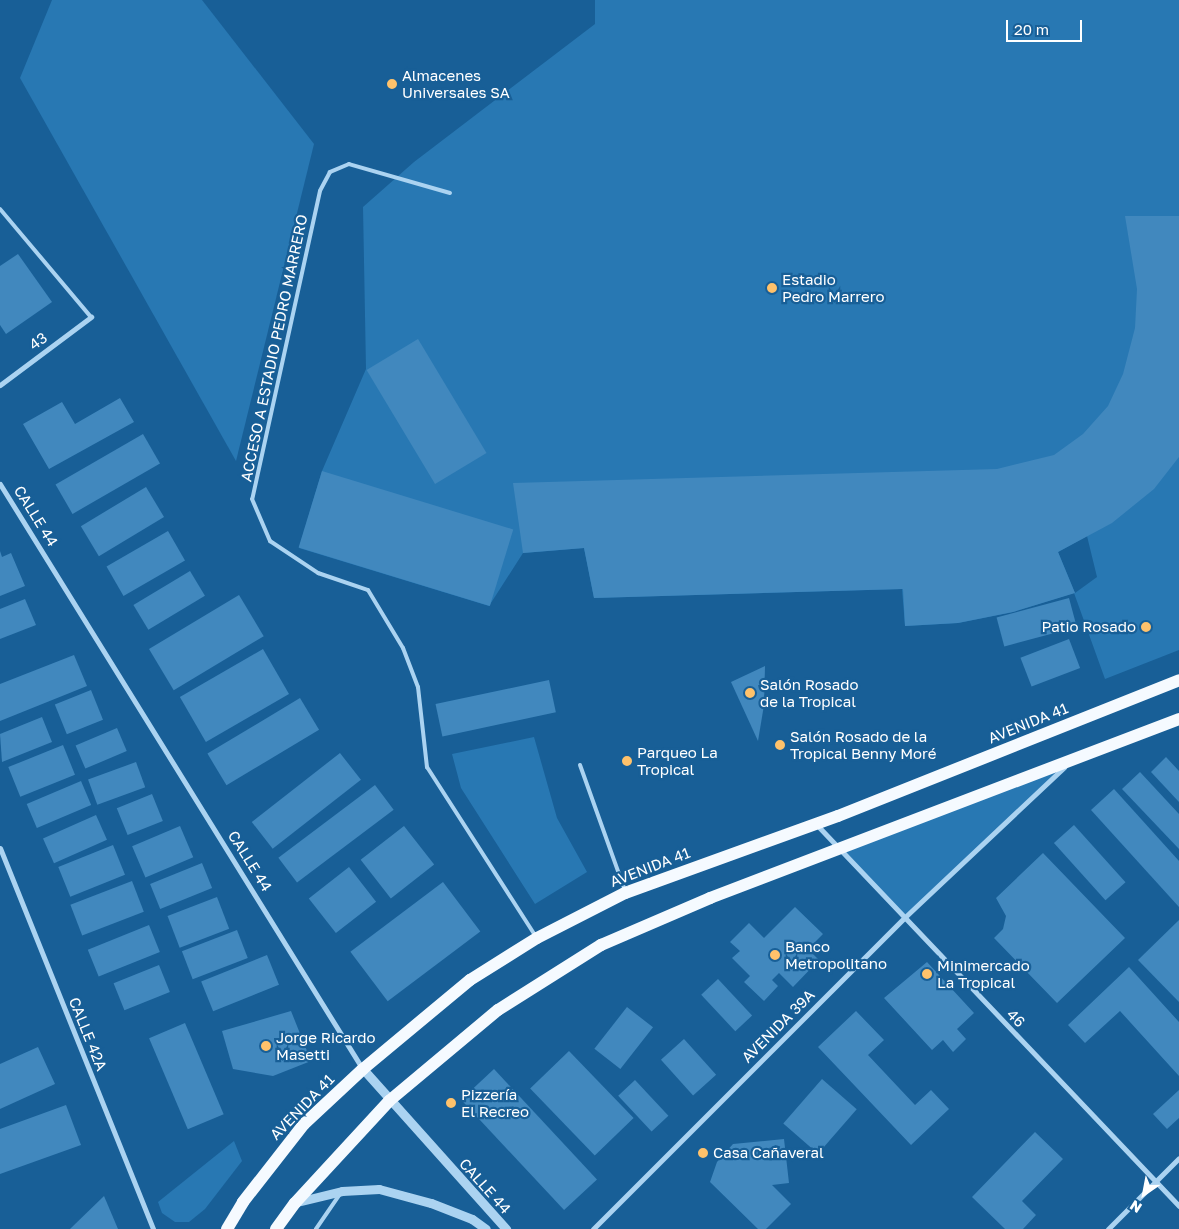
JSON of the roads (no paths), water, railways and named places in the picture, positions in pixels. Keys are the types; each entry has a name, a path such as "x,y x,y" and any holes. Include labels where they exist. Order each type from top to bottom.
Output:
{"main road":[{"name":"AVENIDA 41","path":"227,1229 243,1202 304,1124 363,1069 470,980 536,938 625,893 816,824 1179,680"},
{"path":"276,1229 295,1203 389,1101 498,1010 601,945 710,898 839,851 1179,719"},
{"path":"217,1229 243,1202"}],"street":[{"name":"43","path":"0,385 91,316"},
{"name":"CALLE 44","path":"0,484 363,1069 389,1101 506,1229"},
{"name":"AVENIDA 39A","path":"593,1229 904,918 1071,760"},
{"name":"46","path":"816,824 839,851 1179,1206"},
{"name":"CALLE 42A","path":"0,848 153,1229"},
{"path":"1108,1229 1179,1158"},
{"path":"295,1203 342,1191 379,1189 431,1203 472,1219 486,1229"}],"lane":[{"name":"ACCESO A ESTADIO PEDRO MARRERO","path":"450,193 349,164 330,172 320,191 252,499 270,541 318,573 368,590 403,648 418,687 427,767 536,938"},
{"path":"0,209 91,316"},
{"path":"580,765 625,893"},
{"path":"316,1229 342,1191"}],"place":[{"name":"Almacenes Universales SA","path":"392,84"},
{"name":"Estadio Pedro Marrero","path":"772,288"},
{"name":"Patio Rosado","path":"1146,627"},
{"name":"Salón Rosado de la Tropical","path":"750,693"},
{"name":"Salón Rosado de la Tropical Benny Moré","path":"780,745"},
{"name":"Parqueo La Tropical","path":"627,761"},
{"name":"Banco Metropolitano","path":"775,955"},
{"name":"Minimercado La Tropical","path":"927,974"},
{"name":"Jorge Ricardo Masetti","path":"266,1046"},
{"name":"Pizzería El Recreo","path":"451,1103"},
{"name":"Casa Cañaveral","path":"703,1153"}]}
